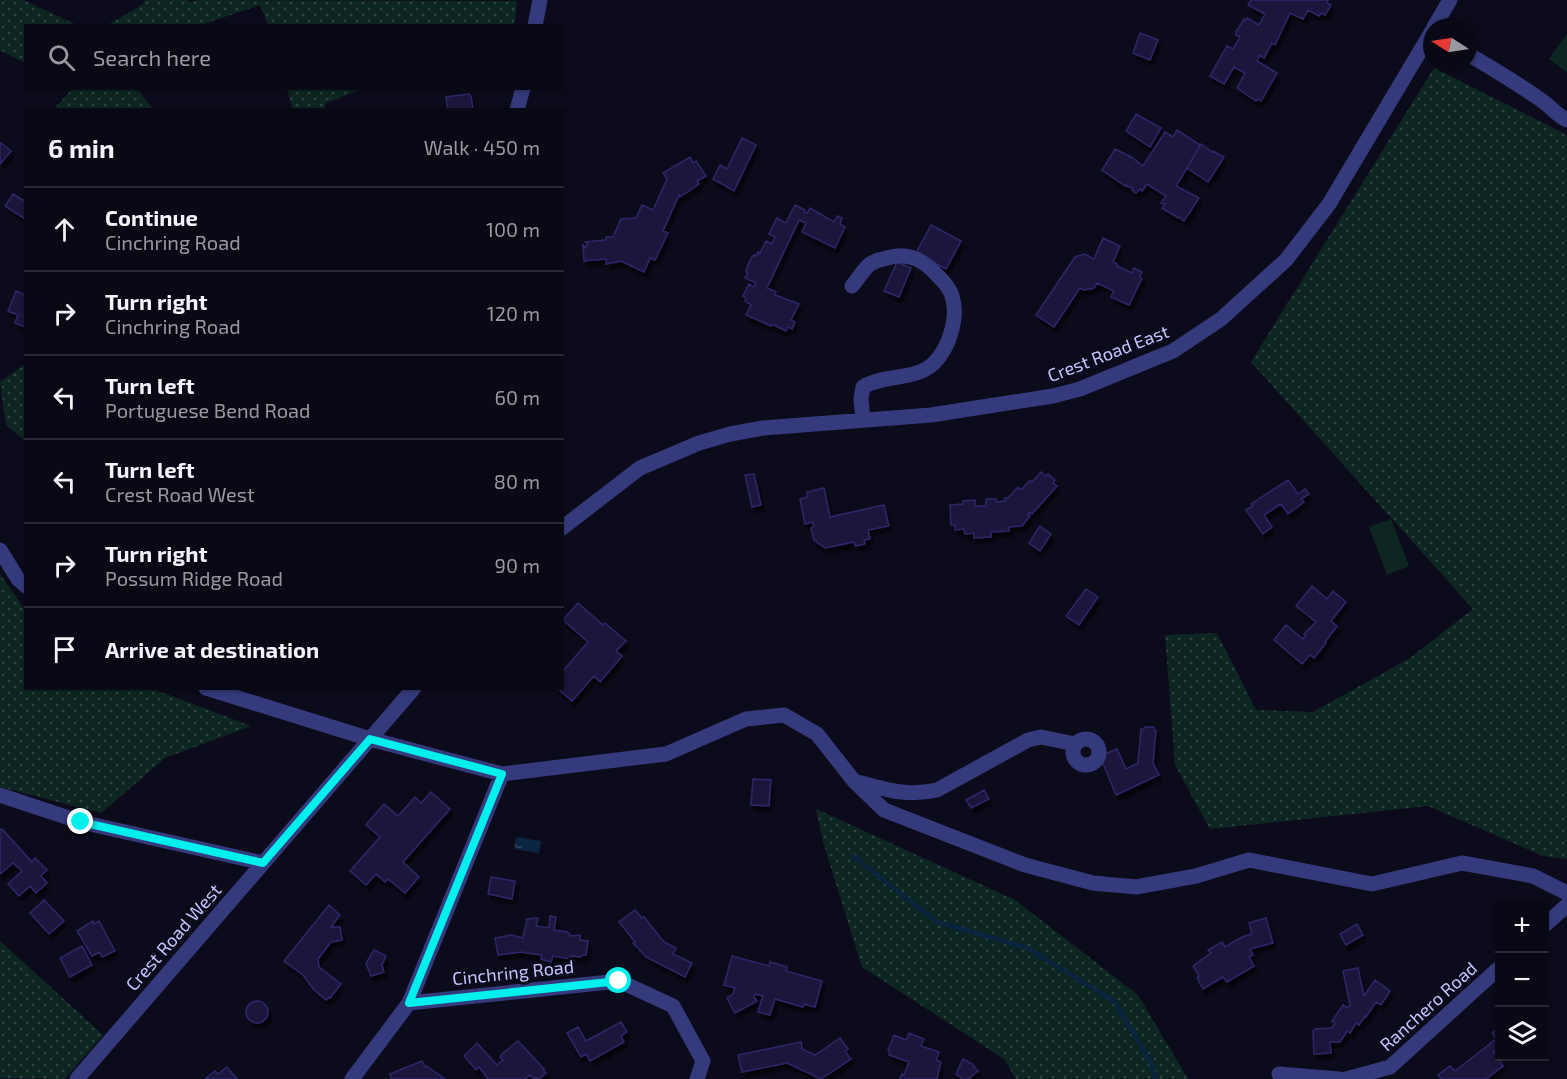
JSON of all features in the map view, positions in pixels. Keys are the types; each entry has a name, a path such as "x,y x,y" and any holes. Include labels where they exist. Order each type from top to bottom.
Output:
{"street":[{"path":"535,24 540,0"},
{"name":"Crest Road East","path":"1439,18 1449,0"},
{"name":"Crest Road East","path":"564,526 640,468 699,443 763,428 931,416 1053,396 1088,386 1186,344 1221,319 1286,260 1329,204 1423,46"},
{"path":"1477,59 1512,80 1555,109 1567,120"},
{"path":"518,108 522,90"},
{"path":"852,286 872,262 907,255 928,266 952,293 954,302 950,334 936,360 924,370 863,387 861,399 863,420"},
{"path":"0,550 18,579 24,584"},
{"path":"212,690 370,739 502,774 666,754 746,719 784,715 817,734 854,781 884,810 1025,865 1093,883 1136,887 1196,876 1250,860 1372,884 1462,863 1533,876 1567,893"},
{"path":"370,739 412,690"},
{"path":"854,781 908,794 924,793 938,790 1028,741 1041,737 1075,744"},
{"name":"Crest Road West","path":"77,1079 370,739"},
{"name":"Cinchring Road","path":"502,774 409,1003 619,981 673,1006 703,1061 697,1079"},
{"path":"0,795 81,822 263,863"},
{"path":"1549,922 1567,906"},
{"name":"Ranchero Road","path":"1346,1079 1390,1068 1495,972"},
{"path":"352,1079 409,1003"},
{"path":"1279,1074 1339,1079"}],"green space":[{"path":"0,0 23,0 75,24 24,24 24,62 0,50"},
{"path":"145,0 188,0 189,2 200,0 517,1 514,24 268,24 260,5 204,24 110,24 143,4"},
{"path":"1567,34 1567,72 1549,59"},
{"path":"1432,72 1442,72 1567,135 1567,859 1543,856 1428,806 1210,829 1175,765 1165,635 1217,633 1256,710 1313,712 1410,658 1473,609 1251,362"},
{"path":"71,90 138,90 152,108 55,108"},
{"path":"288,90 359,90 326,103 325,108 293,108"},
{"path":"24,365 24,440 6,425 0,382"},
{"path":"1391,519 1409,566 1387,575 1369,527"},
{"path":"0,574 24,609 24,690 156,690 251,726 165,758 101,813 0,787"},
{"path":"816,809 1015,900 1138,995 1188,1079 1016,1079 1004,1059 862,967 823,842"},
{"path":"0,941 103,1035 65,1079 0,1078"}],"water":[{"path":"516,837 541,841 539,853 514,849"}],"building":[{"path":"1251,0 1328,0 1327,3 1331,5 1325,15 1321,13 1319,16 1308,10 1303,19 1290,13 1275,45 1272,43 1264,58 1260,55 1257,61 1277,73 1261,101 1258,99 1256,101 1237,88 1245,73 1234,67 1224,84 1210,76 1227,46 1233,49 1240,37 1236,35 1236,32 1244,19 1247,18 1259,25 1265,14 1248,5"},
{"path":"1140,33 1158,40 1150,60 1133,53"},
{"path":"469,94 473,108 448,108 446,97"},
{"path":"1136,114 1161,128 1150,147 1126,131"},
{"path":"1177,130 1200,145 1176,186 1199,198 1184,221 1174,213 1173,215 1162,208 1165,204 1161,203 1166,196 1147,184 1142,191 1140,189 1136,193 1132,190 1133,188 1126,184 1125,186 1102,170 1115,149 1130,156 1143,166 1165,132 1173,137"},
{"path":"742,138 756,145 734,191 713,179 720,165 727,169"},
{"path":"0,144 11,151 0,164"},
{"path":"1201,144 1224,157 1208,182 1187,168"},
{"path":"690,157 693,163 696,161 706,176 697,181 699,184 680,197 679,195 663,231 668,233 655,260 650,258 644,272 621,261 606,264 606,259 584,261 583,244 585,248 588,244 585,242 613,237 621,219 636,218 642,205 653,210 667,179 663,173"},
{"path":"13,194 24,201 24,218 5,206"},
{"path":"795,205 807,213 810,208 834,222 837,216 842,218 840,224 845,227 835,248 802,232 806,223 799,220 767,288 776,292 775,295 799,304 791,320 795,322 792,329 788,327 786,331 746,315 751,305 745,301 746,298 743,296 749,284 754,287 756,283 745,278 751,258 758,252 760,253 766,241 772,244 775,237 769,234 777,218 786,223"},
{"path":"931,225 961,241 946,269 916,253"},
{"path":"1103,238 1120,246 1113,262 1117,266 1132,273 1134,268 1142,272 1140,277 1142,278 1129,305 1111,297 1114,291 1097,283 1094,288 1084,290 1080,288 1054,327 1036,315 1075,257 1085,254 1094,259"},
{"path":"897,262 911,268 899,297 884,291"},
{"path":"16,291 24,294 24,327 15,323 18,315 8,311"},
{"path":"1041,472 1055,480 1053,483 1057,486 1032,514 1030,512 1028,515 1030,516 1022,526 1009,527 1009,531 991,532 991,537 974,538 974,533 965,534 964,529 955,530 955,525 951,525 950,505 975,500 975,506 986,506 986,499 996,499 997,502 1005,501 1005,498 1008,498 1018,487 1021,490"},
{"path":"754,474 761,505 752,507 745,475"},
{"path":"1288,480 1298,494 1305,489 1309,494 1301,499 1304,502 1288,514 1281,504 1264,515 1272,527 1263,534 1246,510 1253,506 1251,504"},
{"path":"824,488 830,517 884,505 889,526 868,530 870,539 864,540 865,544 855,546 854,542 825,548 814,540 811,528 814,526 813,522 805,524 800,499 808,497 807,492"},
{"path":"1040,526 1051,534 1040,551 1029,543"},
{"path":"1312,586 1327,599 1333,591 1346,602 1331,621 1337,626 1326,643 1314,658 1310,655 1302,664 1274,640 1286,625 1303,639 1306,635 1304,634 1316,622 1296,606"},
{"path":"1086,589 1098,597 1079,625 1066,616"},
{"path":"578,603 626,641 616,651 622,656 600,682 594,676 572,701 559,690 564,690 564,670 588,642 564,619"},
{"path":"1154,727 1156,731 1153,763 1159,775 1116,795 1100,756 1117,749 1126,769 1138,763 1141,729"},
{"path":"753,779 771,780 769,806 751,805"},
{"path":"984,790 989,799 971,808 966,800"},
{"path":"431,792 450,809 403,862 419,877 405,893 388,879 385,882 376,874 366,885 350,871 380,837 366,825 384,804 398,816 415,797 421,803"},
{"path":"2,829 32,862 35,858 47,870 41,876 47,883 36,893 30,886 19,896 8,884 22,871 13,863 0,874 0,830"},
{"path":"491,877 515,881 512,899 488,894"},
{"path":"44,900 64,921 49,934 30,913"},
{"path":"329,905 340,915 331,927 340,927 342,940 331,942 318,959 319,967 341,984 326,1000 314,990 303,975 284,961"},
{"path":"635,910 642,918 644,917 664,942 676,948 673,954 692,963 685,977 646,957 633,943 635,942 619,922"},
{"path":"550,916 556,917 554,930 567,932 571,936 580,935 580,940 588,941 586,955 571,956 570,959 553,956 551,962 541,959 542,955 521,952 498,955 495,938 511,935 523,938 527,919 538,918 536,926 549,928"},
{"path":"1266,918 1273,943 1250,949 1253,955 1249,957 1254,966 1227,982 1223,977 1203,989 1193,966 1211,953 1208,950 1222,942 1225,947 1252,934 1249,923"},
{"path":"93,921 94,924 99,921 115,951 102,957 100,952 92,956 77,931"},
{"path":"1357,924 1363,935 1346,945 1340,934"},
{"path":"82,946 92,965 70,977 60,958"},
{"path":"374,950 386,956 382,965 384,972 371,976 366,963"},
{"path":"732,956 769,966 770,962 787,967 786,971 822,981 815,1007 804,1004 803,1007 775,999 770,1015 758,1012 763,996 755,994 757,1001 735,1013 727,998 733,994 735,988 724,985"},
{"path":"1358,968 1364,996 1375,980 1390,991 1381,1005 1376,1002 1359,1025 1356,1023 1350,1033 1347,1031 1340,1042 1330,1042 1331,1053 1314,1054 1313,1031 1332,1028 1335,1023 1332,1021 1343,1005 1348,1008 1350,1005 1343,971"},
{"path":"257,1001 265,1004 268,1012 265,1020 257,1023 249,1020 246,1012 249,1004"},
{"path":"621,1022 627,1032 621,1036 624,1042 590,1061 586,1054 581,1057 567,1033 578,1027 586,1041"},
{"path":"909,1033 924,1039 921,1046 939,1052 936,1060 941,1062 937,1079 900,1079 909,1062 889,1055 888,1050 894,1035 906,1040"},
{"path":"840,1038 848,1049 845,1051 851,1059 821,1079 787,1063 742,1072 738,1055 801,1042 802,1049 815,1055"},
{"path":"1495,1040 1493,1052 1495,1061 1499,1061 1503,1066 1486,1079 1441,1079 1438,1075 1450,1066 1455,1071"},
{"path":"518,1041 544,1069 546,1073 539,1079 536,1077 534,1079 530,1075 525,1079 488,1079 479,1067 476,1070 464,1056 477,1043 497,1065 503,1060 500,1057 502,1054"},
{"path":"963,1059 978,1071 968,1079 963,1079 956,1074"},
{"path":"422,1061 425,1067 445,1079 391,1079 390,1074"},
{"path":"227,1067 237,1079 205,1079 215,1071 218,1074"}],"waterway":[{"path":"853,856 937,922 1027,948 1114,1001 1151,1063 1155,1079"}],"route":[{"path":"81,822 263,863 370,739 502,774 409,1003 619,981"}]}
